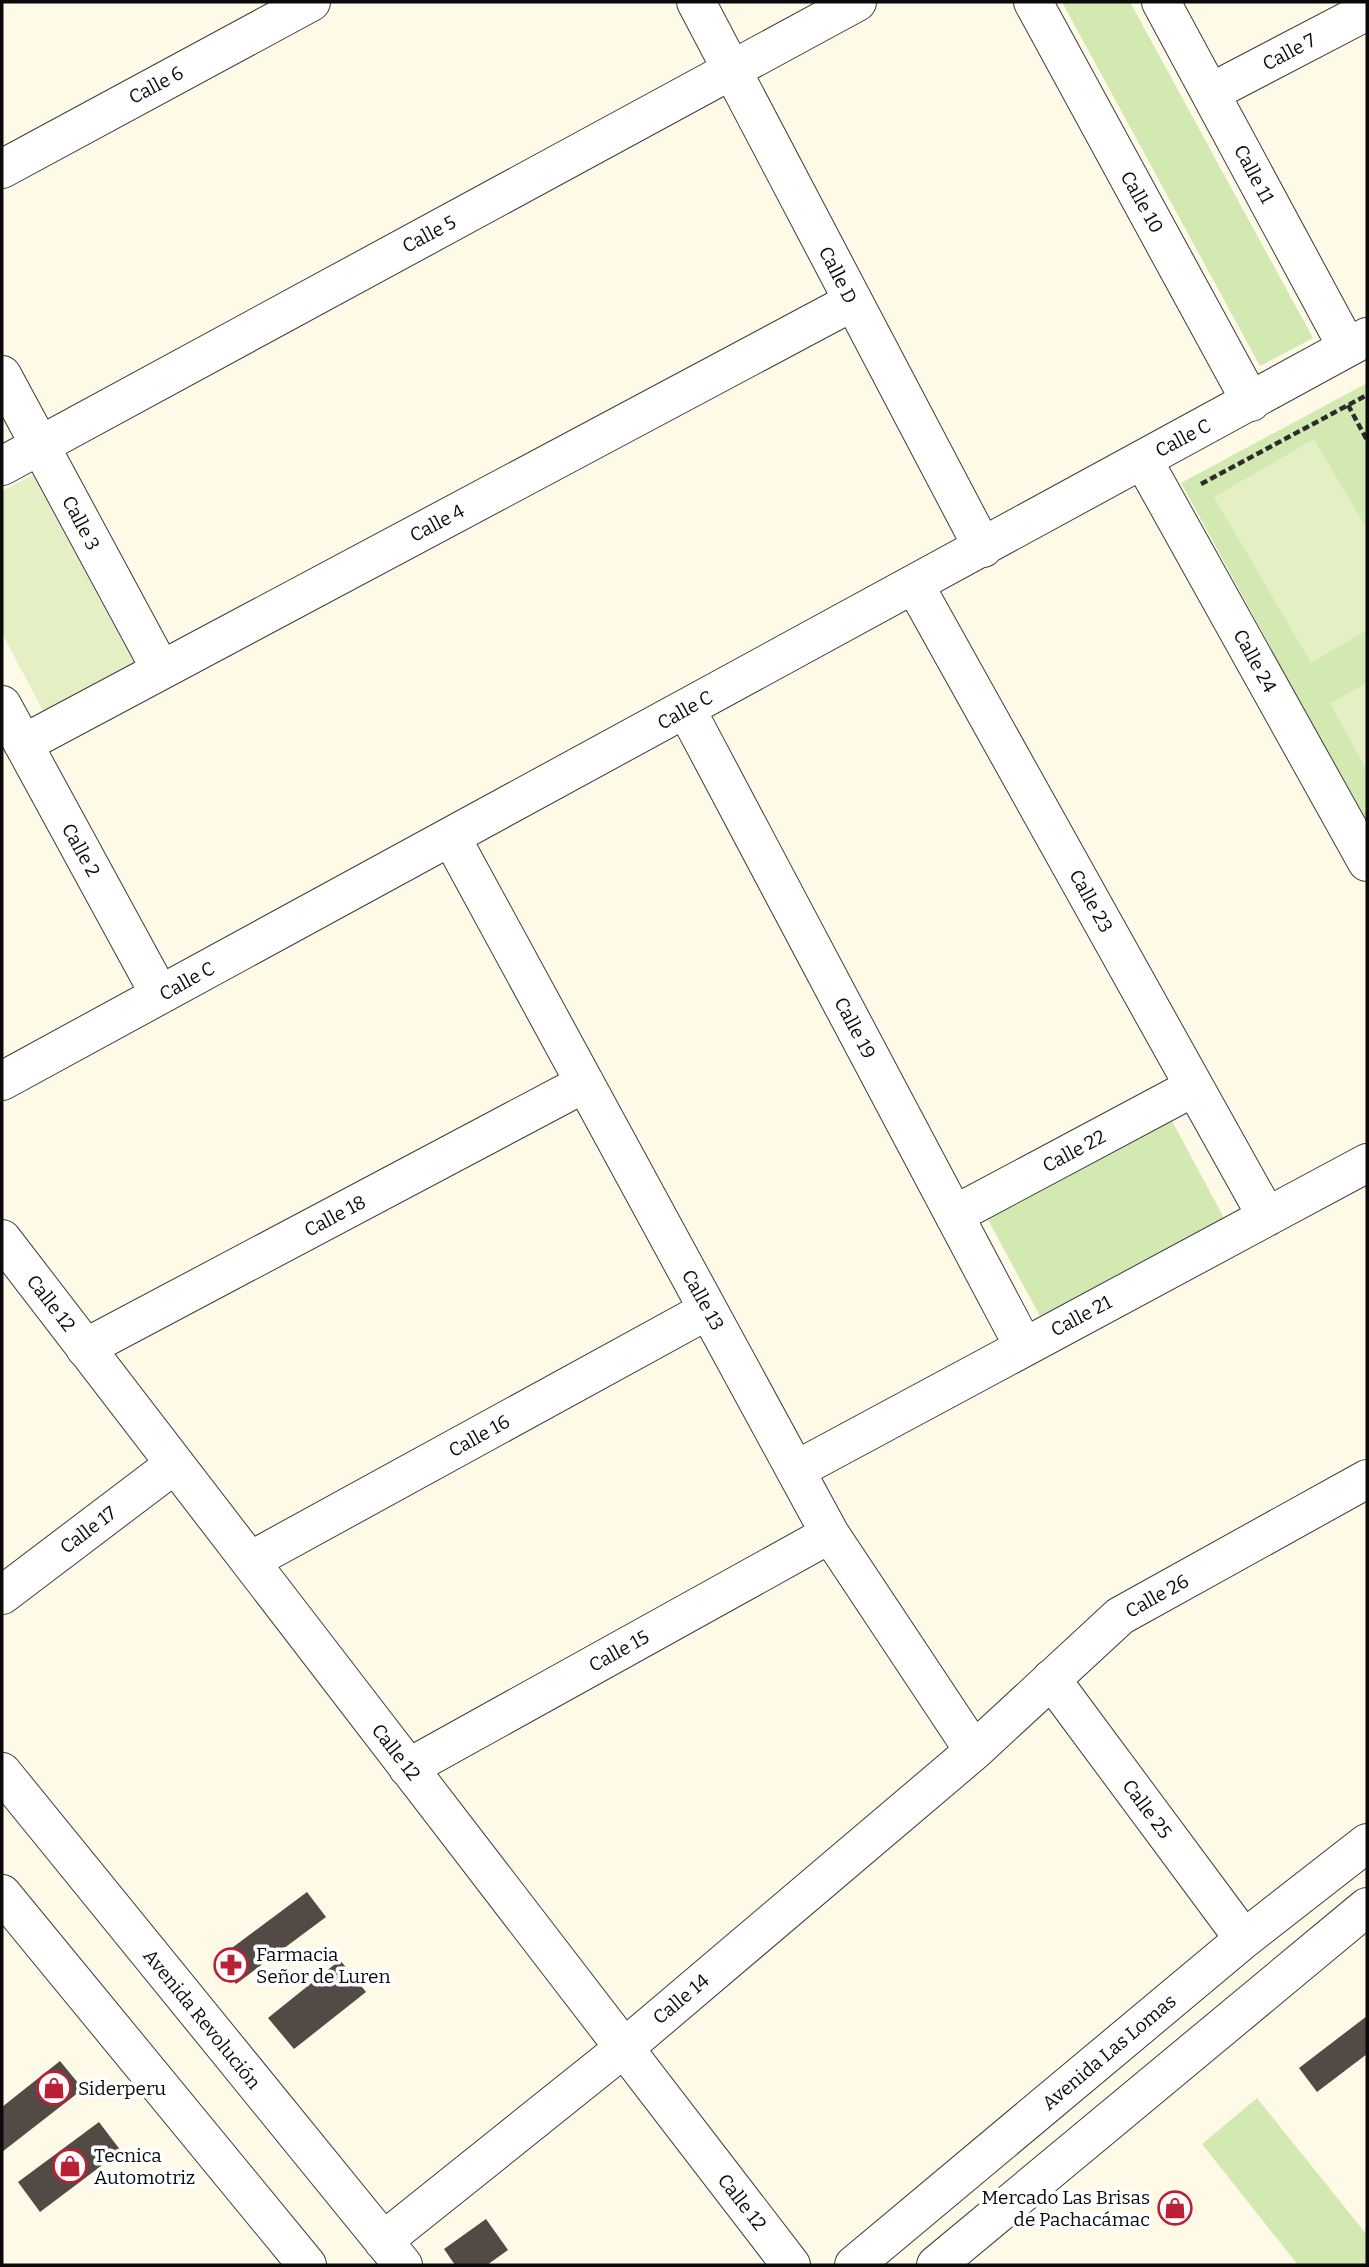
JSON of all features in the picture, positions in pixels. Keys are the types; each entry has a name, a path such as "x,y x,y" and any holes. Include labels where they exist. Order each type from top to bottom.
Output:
{"street":[{"name":"Calle 6","path":"2,169 311,2"},
{"name":"Calle D","path":"696,2 983,548"},
{"name":"Calle 5","path":"2,466 857,2"},
{"name":"Calle 10","path":"1033,2 1251,401"},
{"name":"Calle 11","path":"1161,2 1210,93 1357,342"},
{"name":"Calle 7","path":"1210,93 1367,10"},
{"name":"Calle 4","path":"23,744 852,302"},
{"name":"Calle C","path":"2,1081 1357,342"},
{"name":"Calle 3","path":"2,375 161,670"},
{"name":"Calle 24","path":"1143,460 1367,862"},
{"name":"Calle 23","path":"914,584 1267,1217"},
{"name":"Calle 2","path":"2,705 160,995"},
{"name":"Calle 19","path":"686,709 1024,1347"},
{"name":"Calle 13","path":"451,837 830,1534 974,1751"},
{"name":"Calle 18","path":"85,1348 585,1083"},
{"name":"Calle 22","path":"954,1215 1195,1087"},
{"name":"Calle 21","path":"796,1470 1367,1163"},
{"name":"Calle 12","path":"2,1239 791,2265"},
{"name":"Calle 16","path":"250,1561 708,1310"},
{"name":"Calle 17","path":"2,1595 175,1464"},
{"name":"Calle 26","path":"974,1751 1121,1616 1367,1479"},
{"name":"Calle 15","path":"408,1768 830,1534"},
{"name":"Calle 25","path":"1051,1679 1244,1939"},
{"name":"Calle 14","path":"393,2253 624,2048 974,1751"},
{"name":"Avenida Revolución","path":"2,1773 393,2253"},
{"name":"Avenida Las Lomas","path":"854,2265 1244,1939 1367,1843"},
{"path":"2,1894 307,2265"},
{"path":"936,2265 1367,1907"}],"path":[{"path":"1194,487 1367,395"},
{"path":"1348,405 1367,440"}],"green space":[{"path":"1062,2 1130,2 1313,338 1260,366"},
{"path":"1367,383 1367,824 1181,483"},
{"path":"1314,439 1367,529 1367,630 1311,663 1214,497"},
{"path":"33,475 134,663 43,711 2,633 2,491"},
{"path":"1367,683 1367,771 1330,703"},
{"path":"1171,1119 1225,1220 1041,1318 987,1218"},
{"path":"1257,2098 1367,2235 1367,2265 1298,2265 1202,2144"}],"building":[{"path":"307,1892 326,1917 236,1984 217,1959"},
{"path":"340,1960 366,1992 294,2049 268,2018"},
{"path":"1367,2016 1367,2054 1317,2092 1299,2068"},
{"path":"60,2061 83,2089 2,2152 2,2107"},
{"name":"Tecnica Automotriz","path":"99,2122 121,2151 40,2212 18,2182"},
{"path":"486,2219 508,2250 487,2265 455,2265 444,2249"}],"place":[{"name":"Farmacia Señor de Luren","path":"231,1965"},
{"name":"Siderperu","path":"54,2088"},
{"name":"Tecnica Automotriz","path":"70,2166"},
{"name":"Mercado Las Brisas de Pachacámac","path":"1175,2208"}]}
